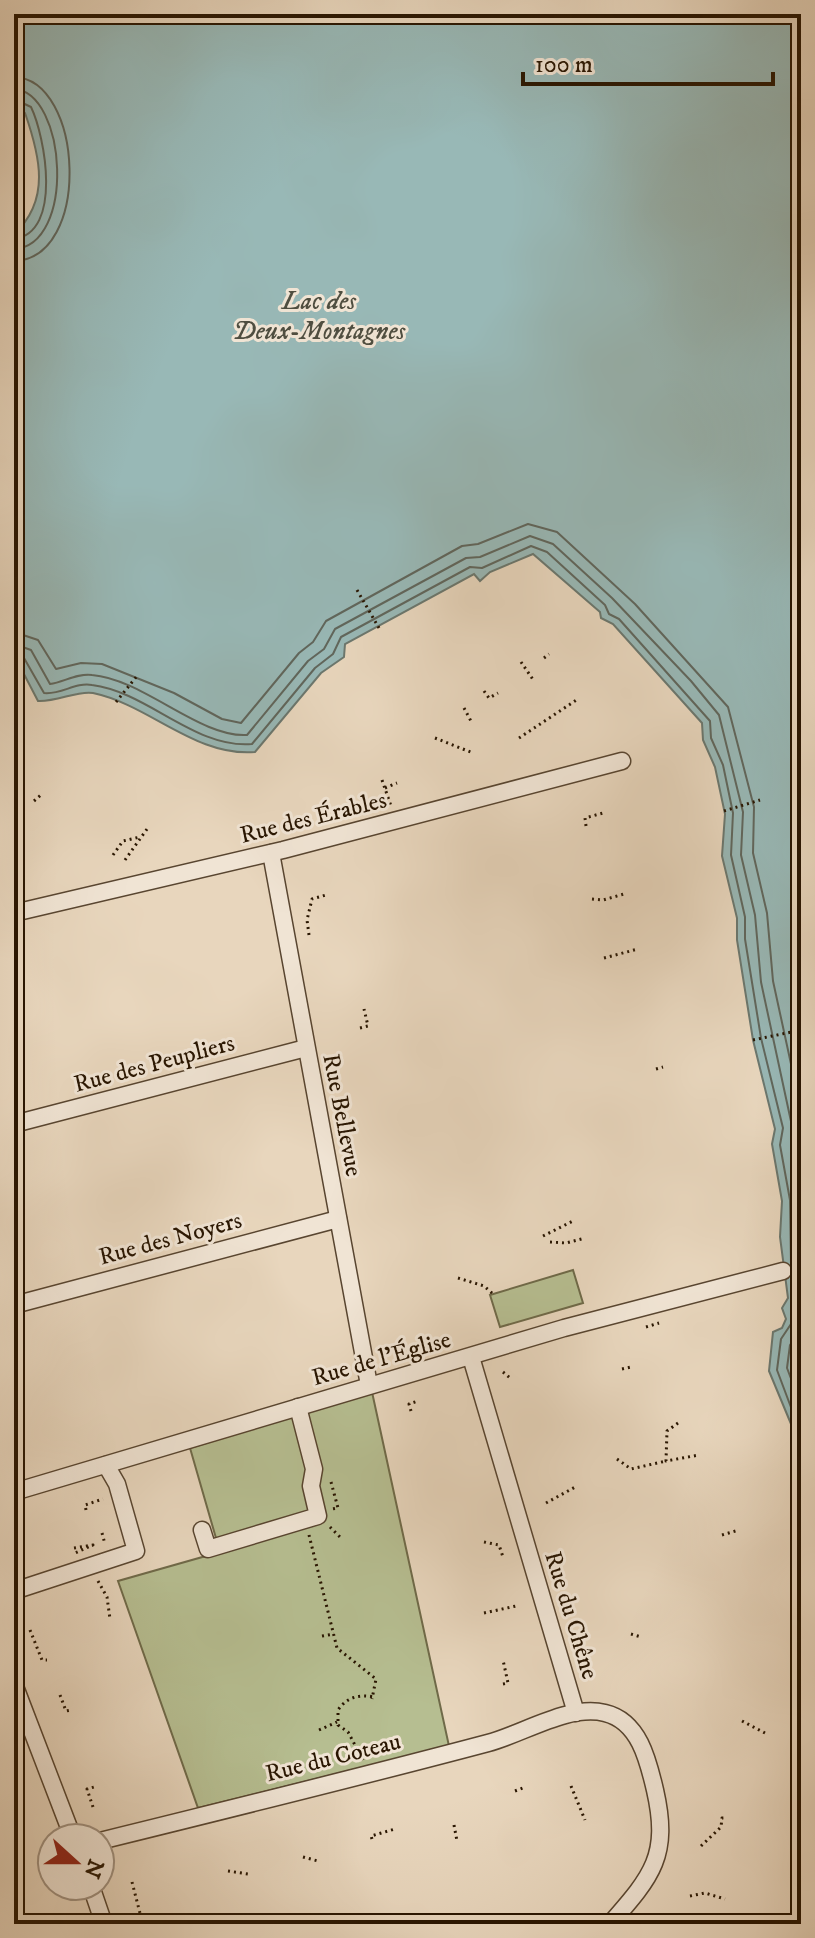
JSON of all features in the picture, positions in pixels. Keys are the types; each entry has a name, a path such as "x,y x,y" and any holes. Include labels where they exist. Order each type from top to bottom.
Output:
{"street":[{"name":"Rue des Érables","path":"14,913 271,853 622,761"},
{"name":"Rue Bellevue","path":"271,853 369,1385"},
{"name":"Rue des Peupliers","path":"14,1124 306,1048"},
{"name":"Rue des Noyers","path":"14,1305 338,1219"},
{"name":"Rue de l'Église","path":"14,1492 559,1330 762,1274 783,1271"},
{"name":"Rue du Chêne","path":"471,1357 576,1713 593,1712 616,1717 634,1733 649,1765 661,1818 662,1846 643,1886 610,1924"},
{"path":"202,1530 208,1549 318,1516 311,1486 314,1469 298,1407"},
{"path":"14,1591 85,1563 136,1551 117,1484 106,1465"},
{"path":"14,1684 20,1718 66,1822"},
{"name":"Rue du Coteau","path":"116,1837 490,1742 576,1713"},
{"path":"96,1902 104,1924"}],"path":[{"path":"357,590 379,628"},
{"path":"544,658 549,654"},
{"path":"521,662 534,681"},
{"path":"116,702 137,676"},
{"path":"484,691 489,698 498,693"},
{"path":"519,738 578,699"},
{"path":"464,708 472,723"},
{"path":"435,738 473,753"},
{"path":"382,780 394,821"},
{"path":"385,788 397,783"},
{"path":"34,801 42,794"},
{"path":"724,811 760,800"},
{"path":"586,826 585,818 603,813"},
{"path":"125,860 147,829"},
{"path":"113,855 123,841 140,837"},
{"path":"592,899 603,900 624,894"},
{"path":"309,935 307,920 312,899 326,895"},
{"path":"604,958 638,949"},
{"path":"360,1028 368,1026 364,1009"},
{"path":"753,1040 801,1030"},
{"path":"656,1069 663,1067"},
{"path":"543,1236 573,1221"},
{"path":"550,1242 566,1243 585,1238"},
{"path":"458,1278 484,1286 493,1294"},
{"path":"646,1327 659,1323"},
{"path":"622,1369 631,1367"},
{"path":"503,1372 510,1378"},
{"path":"411,1411 409,1404 418,1401"},
{"path":"666,1461 667,1431 678,1423"},
{"path":"617,1459 631,1469 699,1455"},
{"path":"330,1510 338,1508 331,1482"},
{"path":"546,1503 577,1486"},
{"path":"86,1510 85,1505 108,1497"},
{"path":"307,1529 340,1653 376,1679 373,1698 362,1695 347,1700 338,1710 337,1722"},
{"path":"722,1535 739,1530"},
{"path":"484,1542 499,1545 503,1557"},
{"path":"74,1549 107,1597 110,1619"},
{"path":"304,1556 314,1555"},
{"path":"484,1613 516,1606"},
{"path":"30,1630 42,1660 47,1660"},
{"path":"322,1636 334,1634"},
{"path":"631,1634 641,1637"},
{"path":"503,1660 508,1683 503,1684"},
{"path":"60,1695 66,1711 71,1710"},
{"path":"742,1721 765,1733"},
{"path":"319,1730 337,1722"},
{"path":"337,1722 348,1732 368,1772"},
{"path":"571,1786 585,1820"},
{"path":"93,1807 87,1789 94,1787"},
{"path":"515,1791 525,1787"},
{"path":"701,1846 721,1827 722,1818 727,1818"},
{"path":"454,1825 457,1841"},
{"path":"372,1839 371,1836 395,1829"},
{"path":"303,1857 318,1861"},
{"path":"228,1871 248,1874"},
{"path":"132,1882 142,1921 147,1919"},
{"path":"690,1896 705,1893 725,1899"}],"green space":[{"path":"573,1270 583,1303 500,1327 490,1295"},
{"path":"372,1392 449,1746 198,1808 118,1581 220,1552 190,1448"}],"water":[{"name":"Lac des Deux-Montagnes","path":"14,14 801,14 801,1448 769,1371 773,1332 782,1328 786,1319 782,1308 788,1298 780,1237 782,1201 772,1144 775,1129 753,1040 737,940 737,918 722,856 725,814 715,767 703,740 702,723 613,624 601,618 600,612 533,554 490,572 480,581 474,574 345,644 344,657 321,673 255,752 212,747 134,708 93,693 38,701 14,655 14,234 33,207 39,177 35,145 25,113 14,105"}]}
